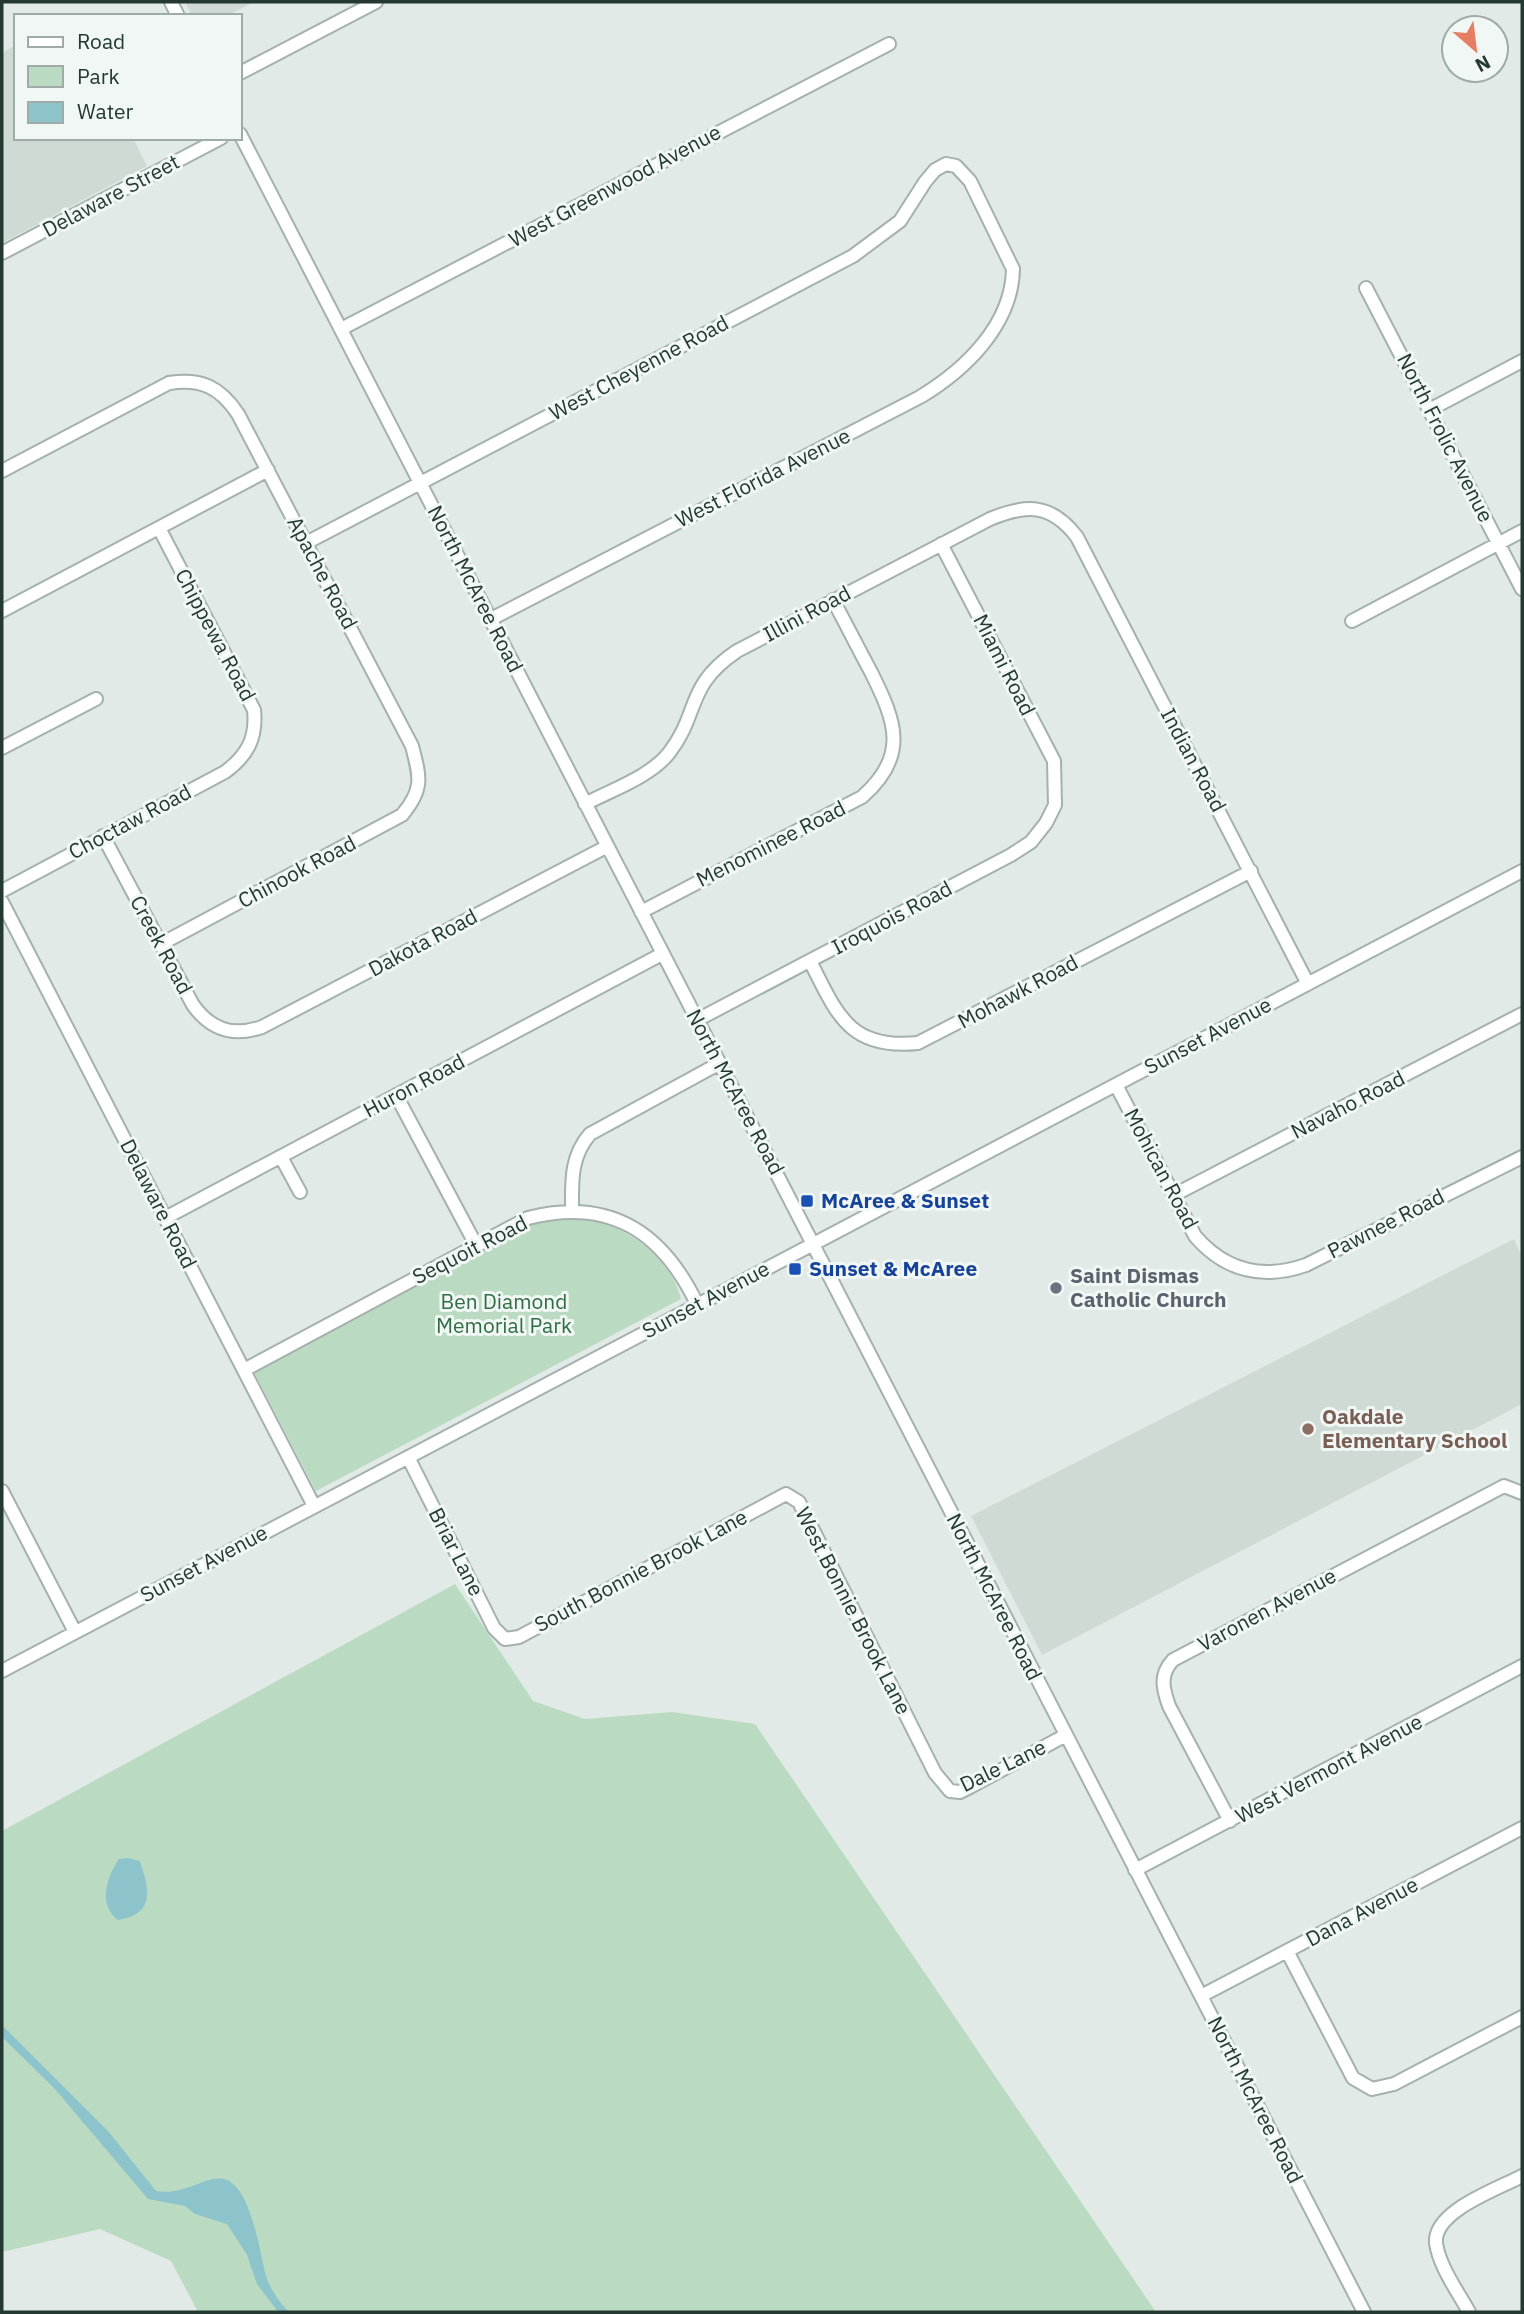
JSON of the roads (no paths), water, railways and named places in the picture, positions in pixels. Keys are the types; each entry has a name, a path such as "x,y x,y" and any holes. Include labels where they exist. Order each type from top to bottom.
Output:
{"street":[{"path":"242,73 376,2"},
{"name":"West Greenwood Avenue","path":"341,329 888,44"},
{"name":"North McAree Road","path":"242,138 1364,2312"},
{"name":"Delaware Street","path":"2,253 217,140"},
{"name":"West Florida Avenue","path":"491,619 939,385 964,368 980,349 1006,303 1012,285 1013,269 970,181 956,166 946,163"},
{"name":"West Cheyenne Road","path":"306,543 853,256 901,221 930,176 946,163"},
{"name":"North Frolic Avenue","path":"1366,288 1522,589"},
{"path":"1431,409 1522,361"},
{"name":"Apache Road","path":"2,471 169,383 198,381 226,396 268,470 412,746 420,784"},
{"path":"2,611 268,470"},
{"name":"Illini Road","path":"584,804 643,774 667,756 678,740 703,680 720,662 834,600 990,519 1022,508 1047,512 1068,525 1077,537"},
{"name":"Chippewa Road","path":"159,528 254,710 256,729 250,745"},
{"path":"1352,621 1522,531"},
{"name":"Indian Road","path":"1077,537 1308,984"},
{"name":"Miami Road","path":"941,544 1054,761 1057,789"},
{"name":"Menominee Road","path":"640,912 862,797 879,782 890,763 894,743 893,720 834,600"},
{"path":"2,748 96,699"},
{"name":"Choctaw Road","path":"2,891 225,772 240,761 250,745"},
{"name":"Chinook Road","path":"160,944 388,824 402,815 412,803 420,784"},
{"name":"Iroquois Road","path":"697,1020 1031,842 1046,823 1055,804 1057,789"},
{"name":"Creek Road","path":"103,836 201,1016 211,1024 237,1034"},
{"name":"Dakota Road","path":"237,1034 262,1027 606,847"},
{"name":"Mohawk Road","path":"810,961 840,1019 854,1030 885,1043 918,1043 1251,871"},
{"name":"Sunset Avenue","path":"2,1671 1522,872"},
{"name":"Delaware Road","path":"2,902 314,1506"},
{"name":"Huron Road","path":"165,1218 662,954"},
{"name":"Navaho Road","path":"1174,1195 1522,1014"},
{"path":"572,1211 575,1160 579,1146 590,1134 720,1063"},
{"name":"Mohican Road","path":"1116,1085 1195,1236 1208,1251 1246,1271"},
{"path":"396,1095 476,1245"},
{"path":"281,1157 300,1192"},
{"name":"Pawnee Road","path":"1246,1271 1285,1273 1306,1265 1522,1157"},
{"name":"Sequoit Road","path":"244,1370 528,1218 572,1211 611,1219 654,1240 683,1275 698,1304"},
{"name":"Briar Lane","path":"408,1457 494,1629 500,1637 510,1639"},
{"name":"Varonen Avenue","path":"1230,1821 1163,1690 1166,1667 1172,1660 1504,1486 1522,1493"},
{"path":"2,1490 75,1632"},
{"name":"West Bonnie Brook Lane","path":"772,1500 786,1494 799,1502 922,1747"},
{"name":"South Bonnie Brook Lane","path":"510,1639 772,1500"},
{"name":"West Vermont Avenue","path":"1135,1870 1522,1666"},
{"name":"Dale Lane","path":"922,1747 943,1785 950,1791 960,1792 1066,1735"},
{"name":"Dana Avenue","path":"1201,1996 1522,1828"},
{"path":"1287,1951 1353,2078 1372,2089 1394,2084 1522,2017"},
{"path":"1469,2312 1436,2245 1436,2231 1451,2213 1522,2176"}],"water":[{"path":"119,1859 140,1861 146,1881 147,1899 139,1912 118,1920 108,1907 106,1891"},
{"path":"2,2025 108,2131 156,2191 176,2191 217,2179 233,2184 248,2207 268,2281 289,2312 278,2312 257,2284 247,2255 227,2224 195,2214 185,2206 148,2199 54,2088 2,2037"}],"place":[{"name":"McAree & Sunset","path":"807,1201"},
{"name":"Sunset & McAree","path":"795,1269"},
{"name":"Saint Dismas Catholic Church","path":"1056,1288"},
{"name":"Oakdale Elementary School","path":"1308,1429"}],"park label":[{"name":"Ben Diamond Memorial Park","path":"504,1314"}]}
